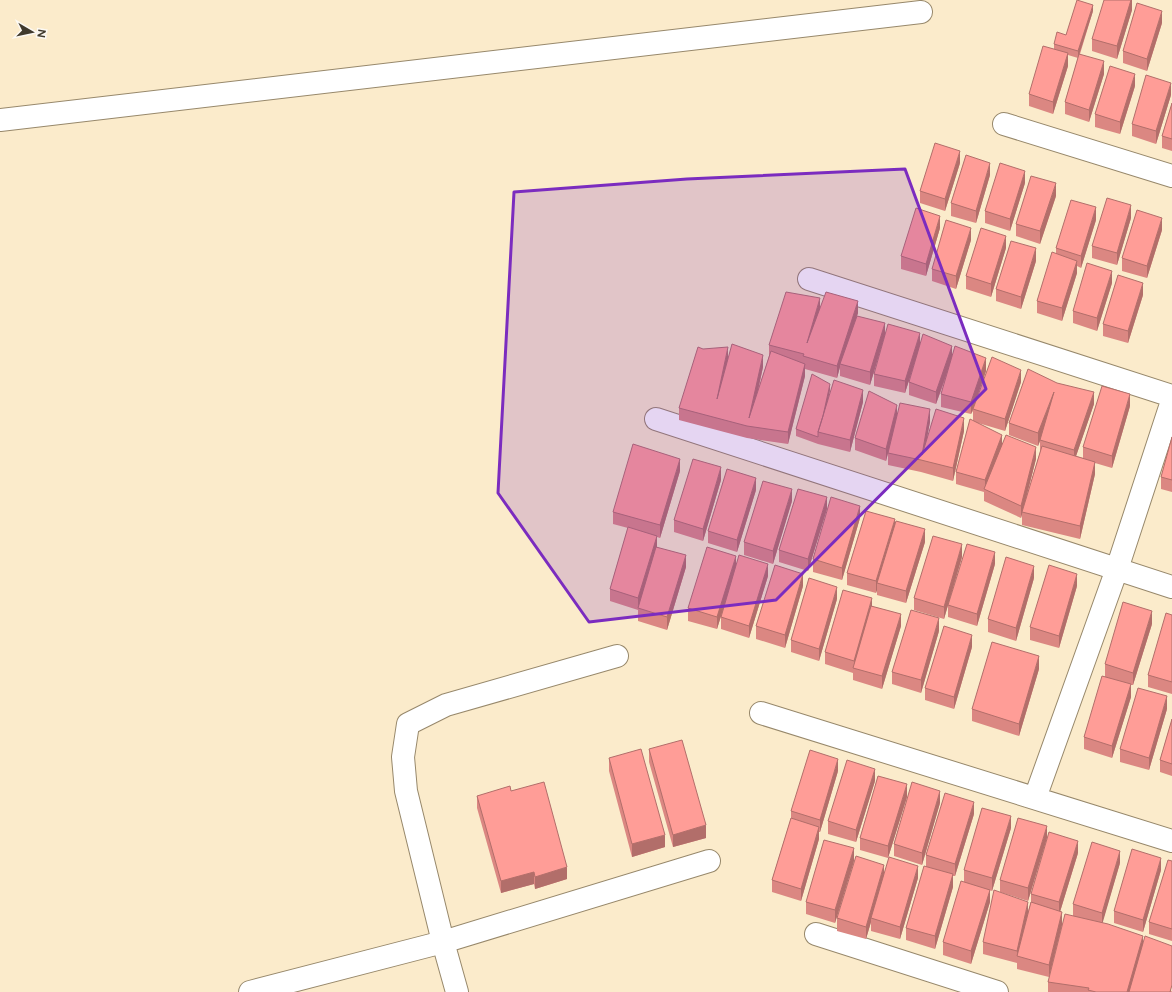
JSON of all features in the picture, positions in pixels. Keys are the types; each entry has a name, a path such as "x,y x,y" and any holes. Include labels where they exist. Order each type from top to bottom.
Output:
{"street":[{"path":"0,120 921,12"},
{"path":"1004,124 1172,176"},
{"path":"809,279 1172,396"},
{"path":"1035,798 1117,569 1172,401"},
{"path":"656,419 1172,587"},
{"path":"457,992 443,942 406,791 403,757 408,724 446,705 617,656"},
{"path":"761,713 1172,841"},
{"path":"250,992 443,942 709,861"},
{"path":"816,934 997,992"}],"highlighted area":[{"path":"905,169 986,389 776,600 589,622 498,493 514,192 687,179"}],"building":[{"path":"1077,0 1093,5 1078,51 1054,44 1057,32 1066,35"},
{"path":"1104,0 1131,0 1117,46 1092,39"},
{"path":"1137,3 1162,11 1147,59 1123,51"},
{"path":"1043,46 1068,53 1053,102 1029,94"},
{"path":"1079,54 1104,61 1089,110 1065,102"},
{"path":"1110,66 1135,74 1120,122 1095,114"},
{"path":"1146,75 1171,83 1156,131 1132,124"},
{"path":"1172,103 1172,139 1162,136"},
{"path":"935,143 960,151 945,199 920,191"},
{"path":"966,155 990,163 976,211 951,203"},
{"path":"1000,163 1025,171 1010,219 985,211"},
{"path":"1031,176 1056,183 1040,231 1016,224"},
{"path":"1107,198 1131,205 1117,253 1092,246"},
{"path":"1071,200 1096,207 1081,256 1056,248"},
{"path":"916,208 940,216 926,264 901,256"},
{"path":"1137,210 1162,218 1147,266 1122,258"},
{"path":"946,220 971,228 956,276 932,269"},
{"path":"981,228 1006,236 991,284 966,276"},
{"path":"1011,241 1036,248 1021,297 996,289"},
{"path":"1052,252 1077,261 1062,308 1037,301"},
{"path":"1087,263 1112,271 1097,318 1073,311"},
{"path":"1118,275 1143,283 1128,331 1103,324"},
{"path":"786,292 820,298 807,343 826,292 858,301 837,366 803,356 804,354 769,345"},
{"path":"857,316 885,323 870,372 840,364"},
{"path":"888,324 920,333 905,381 874,374"},
{"path":"923,334 952,346 936,392 909,382"},
{"path":"732,344 763,355 749,418 771,351 805,364 788,432 747,426 679,408 698,347 703,349 728,347 717,399"},
{"path":"955,346 986,358 971,402 941,394"},
{"path":"992,357 1021,370 1005,419 973,409"},
{"path":"1028,369 1057,383 1094,392 1074,450 1040,440 1054,392 1038,433 1009,423"},
{"path":"812,374 830,384 818,437 796,429"},
{"path":"834,380 863,390 850,440 818,432"},
{"path":"1102,386 1130,394 1112,456 1083,447"},
{"path":"869,391 897,405 886,449 855,438"},
{"path":"900,403 930,409 922,455 936,409 964,418 953,468 888,453"},
{"path":"970,419 1002,435 985,480 956,472"},
{"path":"1006,435 1036,447 1021,506 984,489"},
{"path":"1172,437 1172,480 1161,477"},
{"path":"633,444 680,459 660,525 613,512"},
{"path":"1042,446 1095,462 1080,526 1022,512"},
{"path":"693,459 721,467 703,529 674,520"},
{"path":"727,469 756,478 737,540 708,531"},
{"path":"763,481 792,489 773,551 744,542"},
{"path":"798,489 827,497 808,559 779,550"},
{"path":"831,497 860,506 842,568 813,559"},
{"path":"866,511 895,519 876,581 847,573"},
{"path":"896,521 925,529 906,591 877,583"},
{"path":"628,527 657,536 638,598 610,589"},
{"path":"933,536 962,544 944,607 914,598"},
{"path":"967,544 995,552 977,614 948,605"},
{"path":"656,547 686,555 667,617 638,608"},
{"path":"707,547 736,556 717,617 688,608"},
{"path":"739,555 768,564 749,626 721,617"},
{"path":"1006,557 1034,566 1016,628 988,619"},
{"path":"775,565 803,574 785,635 756,626"},
{"path":"1049,565 1077,574 1059,636 1030,627"},
{"path":"809,578 837,587 819,649 791,640"},
{"path":"843,590 872,598 854,661 825,652"},
{"path":"1123,602 1152,611 1133,673 1105,664"},
{"path":"871,606 901,614 882,676 853,668"},
{"path":"911,610 939,618 921,680 892,672"},
{"path":"1166,613 1172,615 1172,682 1148,675"},
{"path":"944,626 972,635 954,697 925,688"},
{"path":"992,642 1039,656 1019,724 972,709"},
{"path":"1102,676 1131,684 1112,746 1084,737"},
{"path":"1138,688 1167,696 1149,758 1120,749"},
{"path":"1172,719 1172,764 1160,760"},
{"path":"682,740 706,825 673,835 649,749"},
{"path":"641,749 665,835 632,844 609,758"},
{"path":"810,750 838,759 820,820 791,811"},
{"path":"847,760 875,769 856,830 828,821"},
{"path":"878,776 907,784 888,846 860,838"},
{"path":"544,782 567,867 535,877 534,872 501,881 477,796 510,786 511,791"},
{"path":"912,782 940,791 922,853 894,844"},
{"path":"945,793 974,802 955,864 926,855"},
{"path":"982,808 1011,816 992,878 964,870"},
{"path":"791,818 819,827 801,889 772,880"},
{"path":"1018,818 1047,826 1028,888 1000,880"},
{"path":"1049,832 1078,841 1059,902 1031,894"},
{"path":"824,840 854,848 835,910 806,902"},
{"path":"1092,842 1120,851 1102,913 1073,904"},
{"path":"1132,849 1161,858 1143,920 1114,911"},
{"path":"856,856 884,865 866,927 837,918"},
{"path":"889,857 918,866 900,927 871,918"},
{"path":"1168,860 1172,861 1172,929 1149,922"},
{"path":"924,866 953,874 935,936 906,928"},
{"path":"961,881 990,890 971,951 943,942"},
{"path":"994,890 1028,902 1017,951 983,942"},
{"path":"1031,902 1062,912 1049,965 1017,956"},
{"path":"1065,914 1108,924 1143,936 1127,992 1096,992 1088,990 1089,988 1048,982"},
{"path":"1145,936 1172,946 1172,985 1170,992 1129,992"}]}
